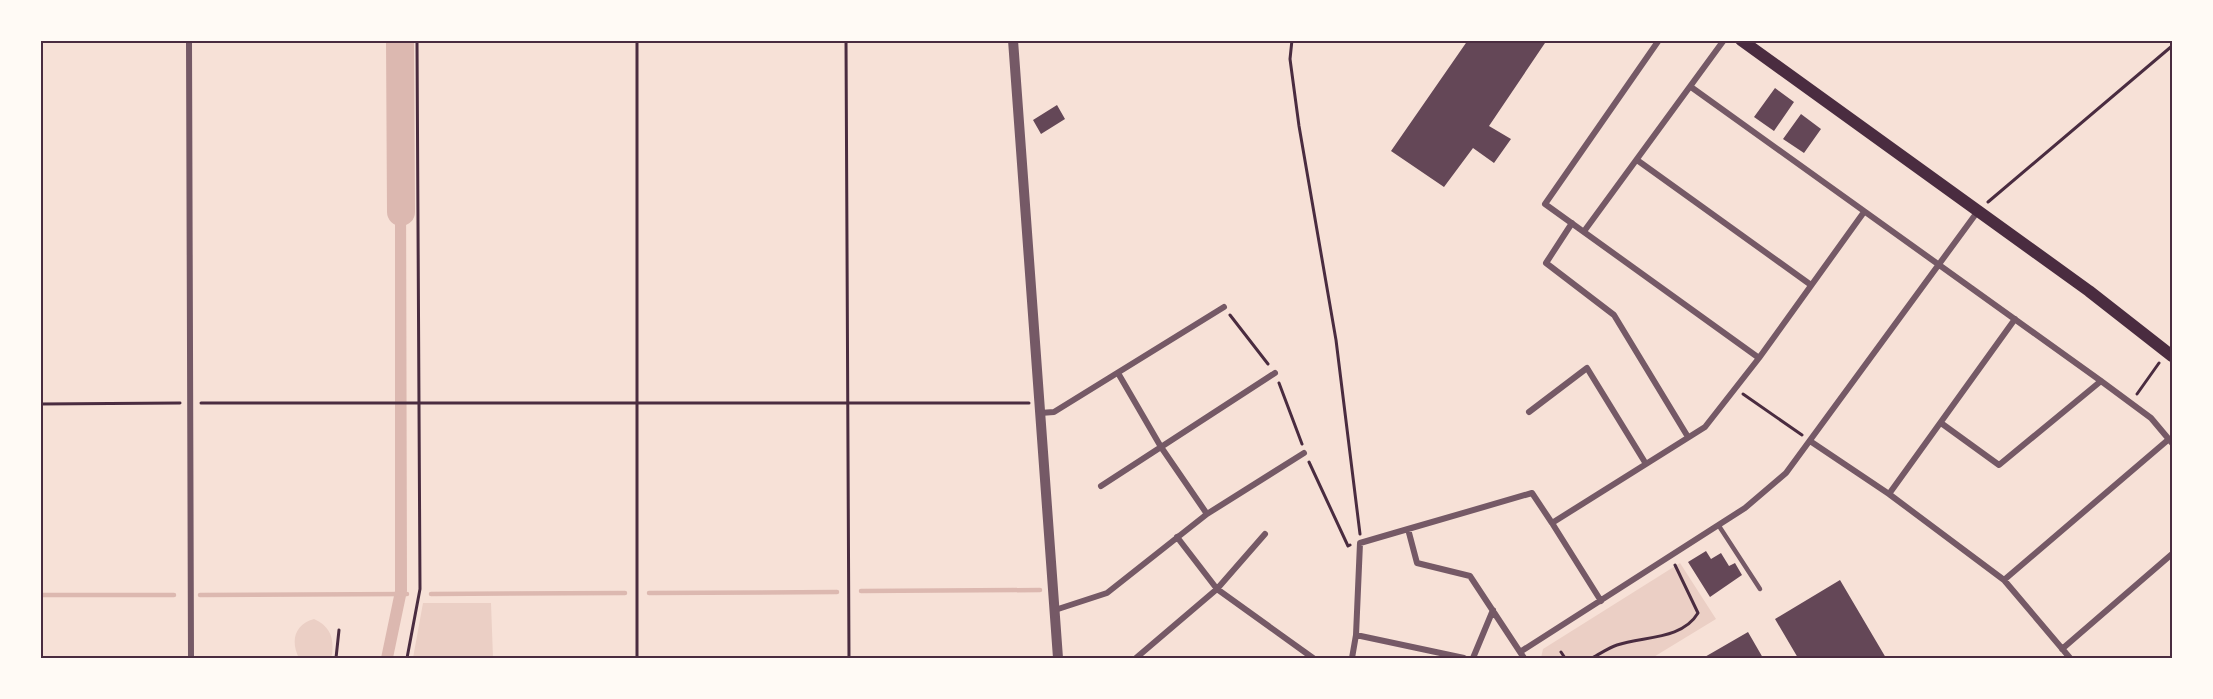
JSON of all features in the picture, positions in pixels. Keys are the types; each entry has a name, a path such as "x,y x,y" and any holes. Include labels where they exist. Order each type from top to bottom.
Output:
{"main road":[{"path":"1741,40 2098,298 2172,356"}],"street":[{"path":"189,40 190,658"},
{"path":"1012,40 1058,658"},
{"path":"1659,40 1545,204 1585,230 1759,358"},
{"path":"1585,230 1724,40"},
{"path":"1691,87 2101,381 2151,418 2171,441 2004,580"},
{"path":"1637,160 1811,285"},
{"path":"1520,652 1719,526 1768,491 1786,473 1810,441 1978,211"},
{"path":"1552,523 1705,427 1759,358 1864,212"},
{"path":"1572,223 1546,262 1614,315 1689,437"},
{"path":"1039,408 1054,412 1224,307"},
{"path":"1889,494 2014,319"},
{"path":"1529,412 1587,368 1646,464"},
{"path":"1118,373 1161,447 1207,514"},
{"path":"1101,486 1275,374"},
{"path":"1941,423 1999,465 2101,381"},
{"path":"1810,441 1889,494 2004,580 2070,658"},
{"path":"1055,610 1107,593 1207,514 1304,453"},
{"path":"1352,658 1356,635 1360,543 1532,493 1601,600"},
{"path":"1408,529 1417,563 1470,576 1524,658"},
{"path":"1136,658 1217,589 1265,534"},
{"path":"1177,537 1217,589 1313,658"},
{"path":"2062,649 2172,554"},
{"path":"1473,658 1493,610"},
{"path":"1356,635 1431,655 1464,658"}],"lane":[{"path":"1719,526 1760,589"}],"path":[{"path":"406,658 420,589 421,404 417,40"},
{"path":"637,40 637,658"},
{"path":"846,40 849,658"},
{"path":"1224,307 1275,374 1304,453 1348,546 1360,543 1336,340 1299,126 1290,59 1292,40"},
{"path":"1978,211 2172,46"},
{"path":"2130,403 2160,361"},
{"path":"1736,388 1810,441"},
{"path":"40,404 849,402 1039,408"},
{"path":"1592,658 1618,645 1662,636 1694,619 1698,613 1671,556"},
{"path":"336,658 339,630"},
{"path":"1561,652 1565,658"}],"shaded area":[{"path":"395,41 405,41 406,154 395,154"},
{"path":"395,174 406,174 407,591 393,658 381,658 395,591"},
{"path":"1680,563 1716,619 1652,658 1541,658 1543,649"},
{"path":"423,603 491,603 493,658 413,658"},
{"path":"314,619 328,629 332,643 332,655 329,658 299,658 295,645 296,634 302,625"}],"building":[{"path":"1468,40 1547,40 1489,126 1511,139 1494,163 1473,148 1444,187 1391,151"},
{"path":"1775,88 1794,102 1774,131 1754,117"},
{"path":"1057,105 1065,119 1041,134 1033,120"},
{"path":"1801,114 1821,129 1804,153 1783,139"},
{"path":"1706,551 1711,559 1721,553 1729,566 1735,563 1742,575 1710,597 1688,562"},
{"path":"1840,580 1886,658 1798,658 1775,619"},
{"path":"1748,632 1763,658 1703,658"}],"waterway":[{"path":"400,40 401,212"},
{"path":"861,591 1040,590"},
{"path":"649,593 837,592"},
{"path":"431,594 625,593"},
{"path":"200,595 407,594"},
{"path":"40,595 174,595"}]}
